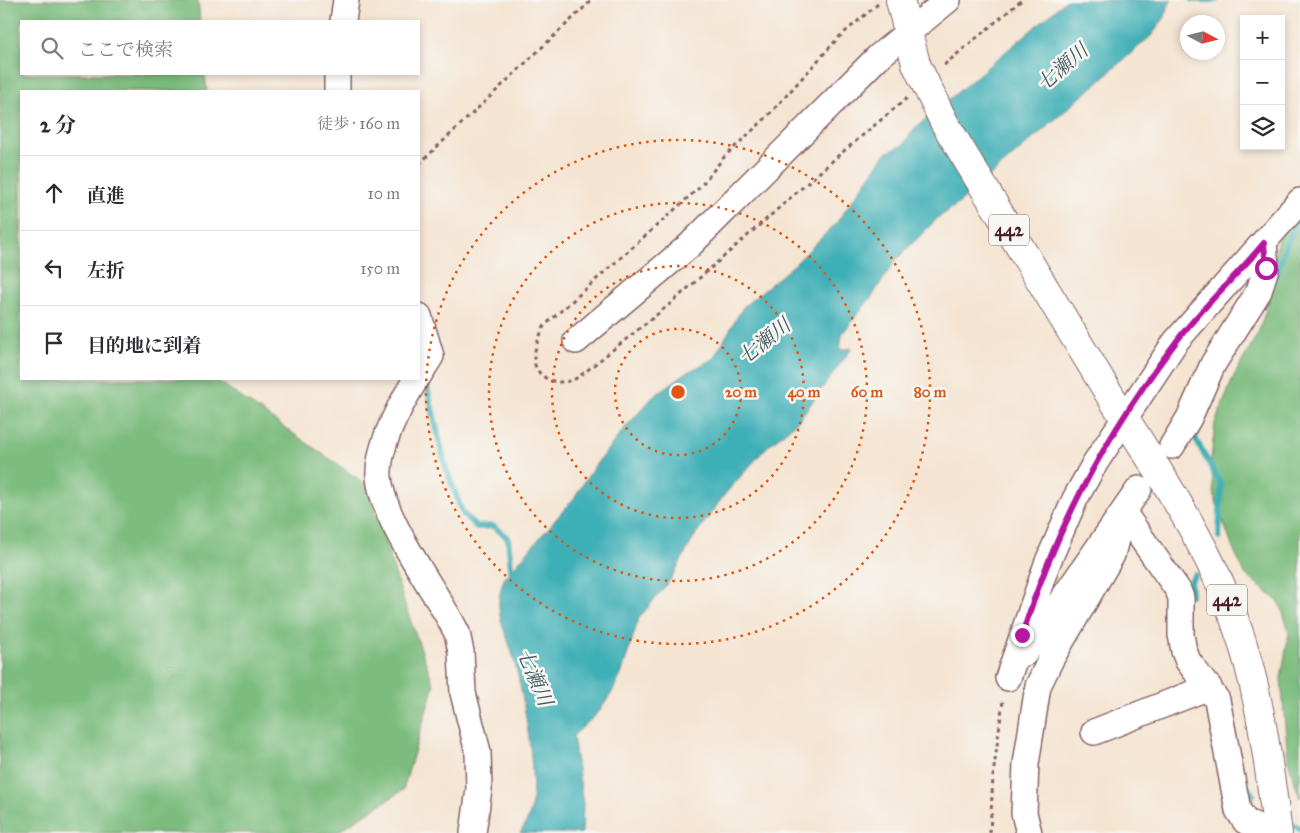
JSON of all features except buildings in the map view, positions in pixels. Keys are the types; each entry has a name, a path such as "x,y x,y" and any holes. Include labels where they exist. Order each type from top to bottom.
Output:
{"highway":[{"name":"442","path":"900,0 906,32 929,66 944,122 1208,559 1235,620 1254,684 1278,833"}],"street":[{"path":"343,20 346,0"},
{"path":"576,341 690,245 878,57 906,32 948,0"},
{"path":"337,75 337,90"},
{"path":"1008,678 1030,608 1058,537 1095,463 1176,341 1300,201"},
{"path":"1172,446 1188,418 1213,364 1259,291 1266,268 1264,243"},
{"path":"420,319 432,356 420,374"},
{"path":"415,380 389,432 379,477 393,522 457,634 461,652 463,693 478,752 478,790 473,833"},
{"path":"1008,678 1139,489"},
{"path":"1123,512 1178,590 1184,651 1188,661 1217,700 1238,810 1250,824 1272,833"},
{"path":"1029,833 1024,813 1026,772 1038,686 1050,659 1112,555 1123,512"},
{"path":"1094,732 1209,687"}],"path":[{"path":"420,163 592,0"},
{"path":"884,0 839,37 767,117 725,156 700,186 544,326 534,358 540,374 550,381 560,383 571,381 670,304 831,162 913,93"},
{"path":"929,66 1022,0"},
{"path":"990,833 996,740 1008,678"}],"green space":[{"path":"0,0 198,0 200,20 20,20 20,75 205,75 207,90 20,90 20,380 216,380 367,485 405,605 434,685 403,790 336,833 0,833"},
{"path":"1300,207 1300,798 1288,761 1281,678 1289,632 1280,603 1245,574 1232,546 1214,496 1211,460 1215,423 1234,376 1259,331 1270,296 1280,228"}],"water":[{"name":"七瀬川","path":"1067,0 1172,0 1167,7 1165,17 1152,35 957,205 938,218 895,261 873,295 842,334 840,350 852,348 798,421 766,448 725,494 696,534 669,582 639,618 621,675 611,694 599,712 573,736 583,803 582,833 520,833 528,818 532,802 533,784 526,716 518,675 499,611 500,591 504,579 575,497 593,468 624,429 653,397 684,374 713,359 743,307 794,265 837,222 886,153 903,145 914,129"}],"waterway":[{"path":"1193,0 1216,0"},
{"path":"1276,275 1290,234 1300,220"},
{"path":"425,378 446,469 463,514 477,527 493,526 508,538 512,577"},
{"path":"1202,420 1195,438 1221,485 1219,537"},
{"path":"1191,595 1190,582 1195,575"},
{"path":"1242,780 1253,795"},
{"path":"1296,826 1300,829"}],"route":[{"path":"1022,635 1047,564 1075,499 1095,463 1124,418 1176,341 1264,243 1267,258 1266,268"}]}
